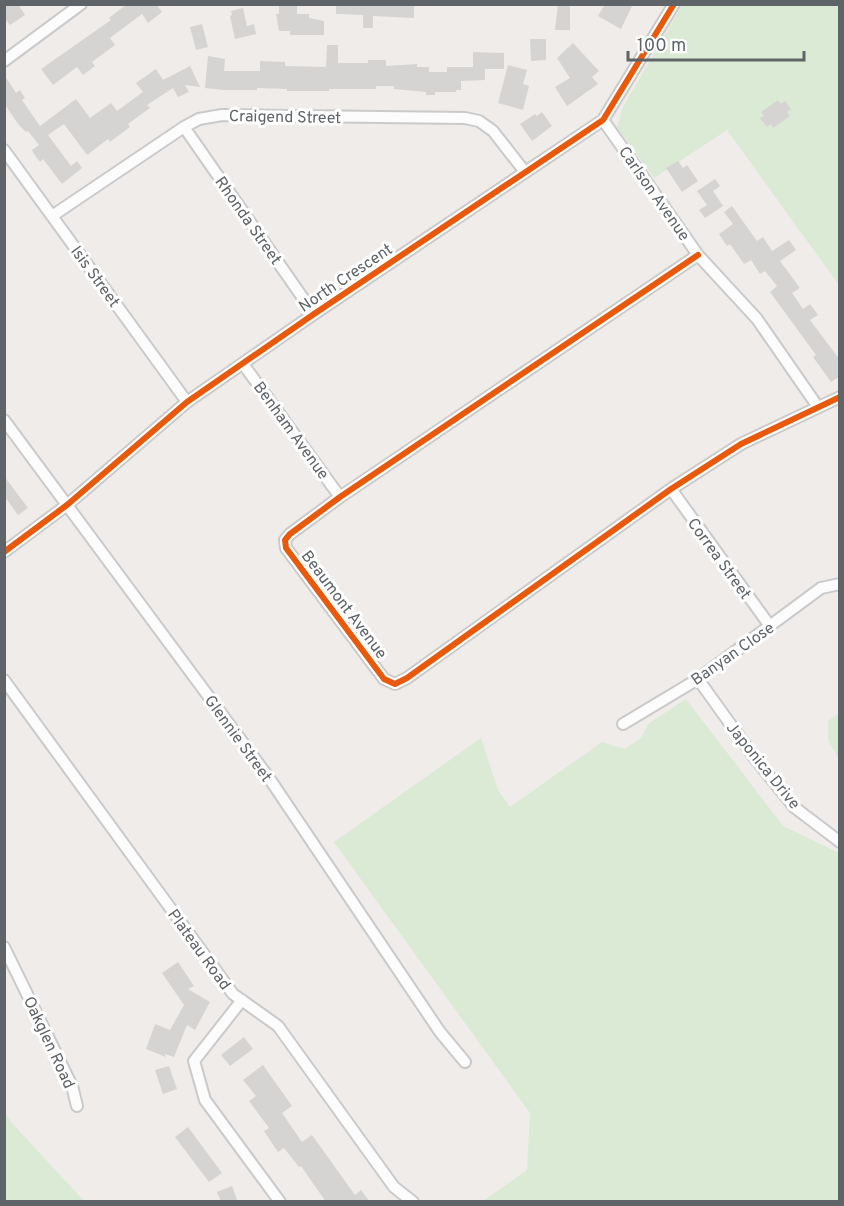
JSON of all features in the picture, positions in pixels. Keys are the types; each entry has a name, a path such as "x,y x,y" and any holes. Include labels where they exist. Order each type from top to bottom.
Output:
{"street":[{"path":"4,61 81,4"},
{"name":"North Crescent","path":"4,552 67,505 187,402 603,120 674,4"},
{"name":"Craigend Street","path":"52,216 184,127 200,119 222,115 465,118 479,121 493,131 525,172"},
{"name":"Carlson Avenue","path":"603,120 698,255 757,319 818,407"},
{"name":"Rhonda Street","path":"184,127 314,314"},
{"name":"Isis Street","path":"4,150 187,402"},
{"name":"Beaumont Avenue","path":"698,255 340,497 285,540 286,548 384,679 395,684 407,678 671,489 741,444 840,397"},
{"name":"Benham Avenue","path":"243,363 340,497"},
{"name":"Glennie Street","path":"4,420 269,778 440,1032 465,1062"},
{"name":"Correa Street","path":"671,489 770,626"},
{"name":"Banyan Close","path":"623,724 698,679 821,588 840,584"},
{"name":"Japonica Drive","path":"698,679 754,757 794,807 840,842"},
{"name":"Plateau Road","path":"4,680 233,994 279,1026 394,1188 413,1202"},
{"name":"Oakglen Road","path":"4,947 72,1086 77,1106"},
{"path":"242,1000 194,1061 205,1100 280,1202"}],"green space":[{"path":"682,5 839,5 839,285 727,130 654,178 617,127 623,107"},
{"path":"686,699 783,826 839,853 839,1201 483,1201 527,1170 530,1113 334,842 481,738 498,790 510,807 602,742 625,749 641,738 648,724"},
{"path":"839,713 839,760 828,740 828,721"},
{"path":"4,1110 11,1122 84,1201 5,1201"}],"building":[{"path":"4,4 18,4 25,15 10,25 4,18"},
{"path":"127,4 156,4 162,12 148,23 142,14 110,38 115,45 92,62 95,66 83,75 77,67 53,85 41,69 111,20 109,18"},
{"path":"279,4 297,4 297,14 309,14 309,18 324,21 324,35 290,35 290,31 279,31 276,14 279,14"},
{"path":"336,4 414,4 414,18 373,16 373,28 363,28 363,15 336,14"},
{"path":"558,4 570,4 570,30 555,30"},
{"path":"605,4 633,4 621,29 598,16"},
{"path":"243,8 247,26 254,24 256,34 235,39 231,11"},
{"path":"202,24 208,47 196,50 190,27"},
{"path":"530,39 546,39 546,60 531,61"},
{"path":"573,43 599,71 592,77 598,84 567,106 555,87 570,78 557,58"},
{"path":"327,45 338,45 338,63 368,63 368,60 386,60 386,66 417,64 417,67 429,67 429,72 447,72 447,67 473,67 473,52 504,53 504,69 485,69 485,80 461,81 461,90 435,92 435,95 394,89 394,86 376,86 376,89 329,89 329,91 205,88 208,56 225,59 224,71 260,71 260,61 285,62 285,66 326,67"},
{"path":"508,65 527,70 523,84 529,86 523,110 498,103"},
{"path":"190,66 200,87 185,85 189,92 178,97 173,88 147,105 150,108 128,124 130,127 110,142 108,139 87,155 64,124 48,135 71,166 77,161 82,168 62,184 43,159 40,162 34,154 32,150 39,145 28,131 26,132 18,124 4,103 4,74 16,93 20,90 25,98 22,100 40,126 76,99 90,118 111,103 117,111 143,92 136,83 156,69 163,80"},
{"path":"778,100 781,104 785,101 791,109 787,112 790,116 773,128 771,124 767,127 760,118 764,116 761,112"},
{"path":"542,112 552,126 532,141 520,124"},
{"path":"678,161 683,168 687,165 698,181 682,192 666,168"},
{"path":"715,179 720,186 713,191 723,206 705,218 699,210 707,205 697,191"},
{"path":"732,206 757,241 763,237 772,251 789,240 796,250 780,261 800,288 792,293 803,309 810,304 818,315 810,320 840,360 840,376 831,382 813,357 816,355 770,292 777,286 765,271 760,274 751,260 744,264 730,244 727,246 719,234 733,224 724,212"},
{"path":"4,476 28,508 18,515 4,496"},
{"path":"178,962 194,986 188,989 210,1002 195,1030 187,1025 174,1057 165,1054 166,1057 146,1049 155,1024 170,1030 184,1005 162,973"},
{"path":"244,1037 253,1049 230,1066 221,1055"},
{"path":"263,1065 292,1106 282,1113 302,1142 312,1135 355,1195 361,1190 370,1202 326,1202 301,1166 299,1167 284,1148 278,1152 264,1131 269,1128 249,1101 256,1096 243,1080"},
{"path":"169,1066 177,1089 163,1094 155,1070"},
{"path":"188,1127 222,1173 209,1182 175,1137"},
{"path":"232,1186 238,1202 221,1202 217,1192"}],"cycle path":[{"path":"4,552 67,505 187,402 603,120 674,4"},
{"path":"698,255 340,497 285,540 286,548 384,679 395,684 407,678 671,489 741,444 840,397"}]}
